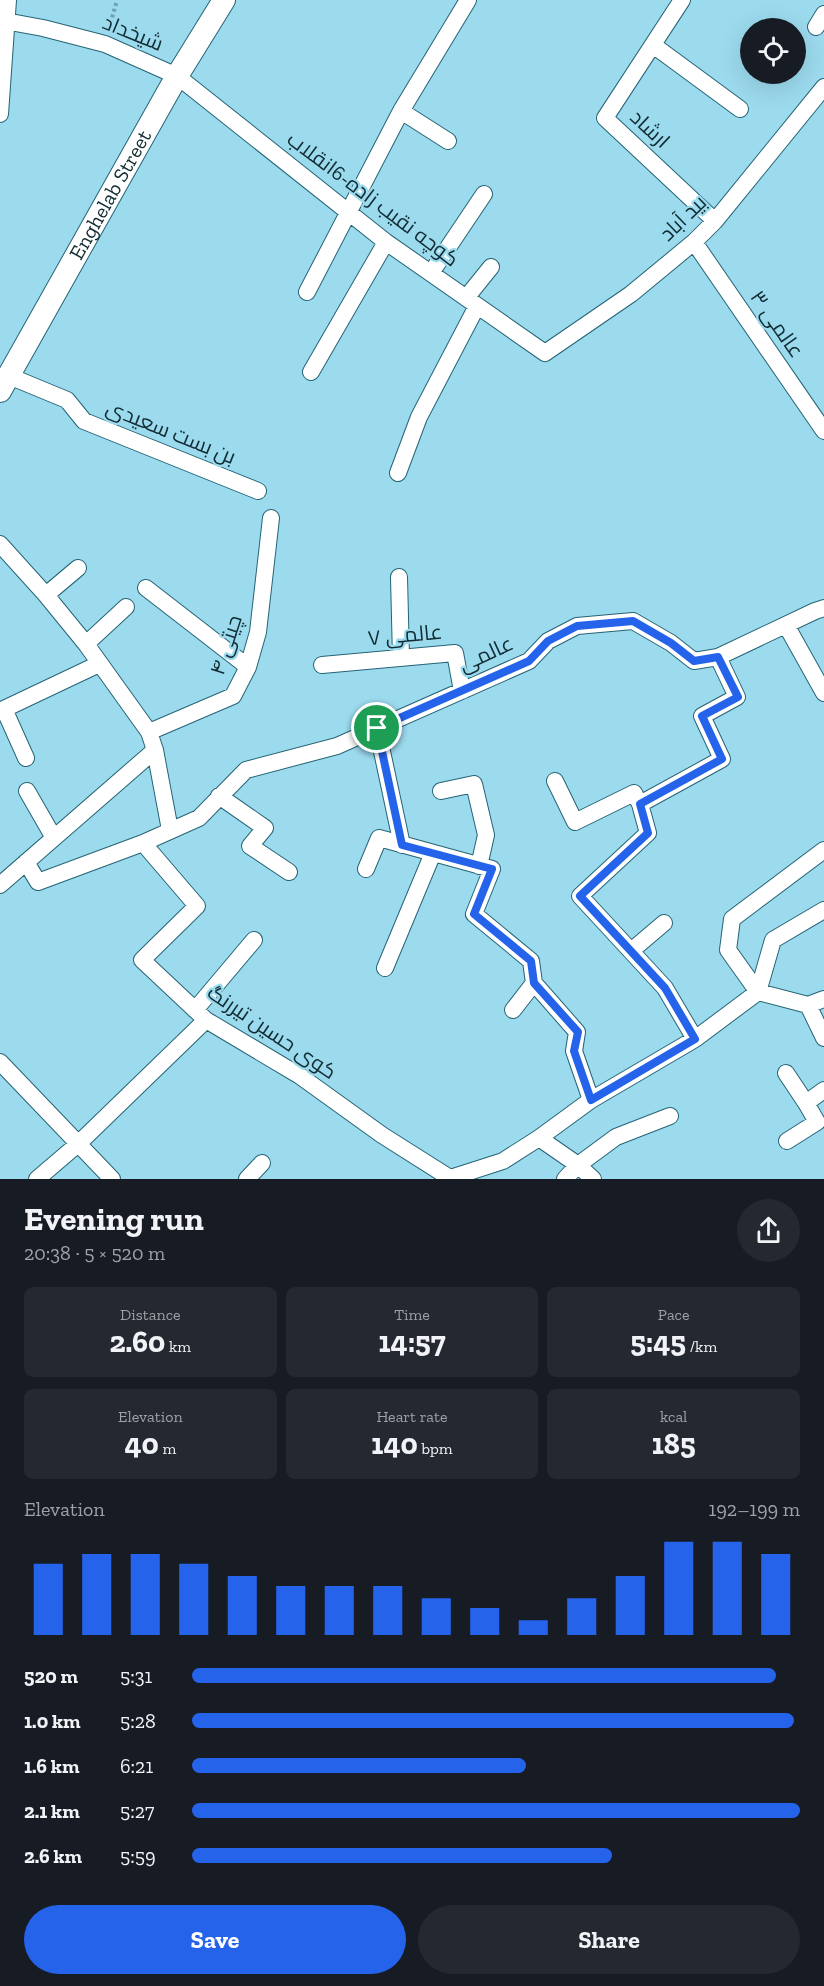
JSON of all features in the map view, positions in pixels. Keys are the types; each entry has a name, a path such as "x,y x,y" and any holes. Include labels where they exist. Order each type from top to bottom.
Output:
{"main road":[{"name":"Enghelab Street","path":"4,383 177,76 224,0"}],"street":[{"path":"0,114 3,20 8,0"},
{"path":"308,292 401,111 468,0"},
{"name":"ارشاد","path":"682,0 605,118 715,221"},
{"name":"شیخداد","path":"3,20 105,44 177,76"},
{"path":"652,45 740,109"},
{"name":"کوچه نقیب زاده-6انقلاب","path":"177,76 386,242 545,353"},
{"name":"بید آباد","path":"545,353 631,294 694,242 715,221 824,87"},
{"path":"401,111 448,141"},
{"path":"431,273 484,194"},
{"path":"311,372 386,242"},
{"name":"عالمی ۳","path":"694,242 824,431"},
{"path":"398,473 419,417 472,302 491,267"},
{"name":"بن بست سعیدی","path":"4,383 67,400 84,422 258,491"},
{"name":"چیتی ۴","path":"149,732 233,696 248,667 258,632 270,518"},
{"path":"0,544 86,644 149,732 155,750 170,830 143,843 38,882 26,862"},
{"path":"46,595 78,568"},
{"path":"399,577 402,658"},
{"path":"146,588 248,667"},
{"path":"86,644 126,607"},
{"name":"عالمی","path":"170,830 199,818 246,770 337,746 529,661 548,641 577,626 633,621 671,643 694,661 718,657 824,608"},
{"path":"786,625 824,693"},
{"name":"عالمی ۷","path":"322,665 455,653 462,691"},
{"path":"640,804 722,759 702,716 738,697 718,657"},
{"path":"26,758 4,710 99,664"},
{"path":"377,728 402,845"},
{"path":"2,878 26,862 155,750"},
{"path":"555,781 575,822 634,794 640,804 648,833 580,896 665,988 695,1039"},
{"path":"441,791 474,784 486,835 479,866"},
{"path":"27,791 54,838"},
{"path":"219,796 265,828 250,846 289,872"},
{"path":"366,869 379,838 492,869 474,914 531,961 534,983 578,1032 574,1051 591,1100"},
{"name":"کوی حسین تیررنگ","path":"143,843 197,906 142,960 201,1015 300,1076 382,1135 450,1178"},
{"path":"824,850 732,919 728,950 758,992 816,1002 824,1038"},
{"path":"385,968 433,853"},
{"path":"450,1178 503,1161 591,1100 695,1039 758,992 773,940 824,910"},
{"path":"631,951 664,923"},
{"path":"37,1179 78,1144 201,1015 254,940"},
{"path":"513,1010 534,983"},
{"path":"0,1062 112,1179"},
{"path":"786,1073 806,1102 816,1122 788,1142"},
{"path":"806,1102 824,1089"},
{"path":"565,1179 578,1165 615,1137 670,1116"},
{"path":"539,1138 578,1165 593,1179"},
{"path":"247,1179 262,1163"}],"path":[{"path":"105,44 117,0"}],"route":[{"path":"633,621 671,643 694,661 718,657 738,697 702,716 722,759 640,804 648,833 580,896 665,988 695,1039 591,1100 574,1051 578,1032 534,983 531,961 474,914 492,869 402,845 377,728 529,661 548,641 577,626 633,621"}]}
